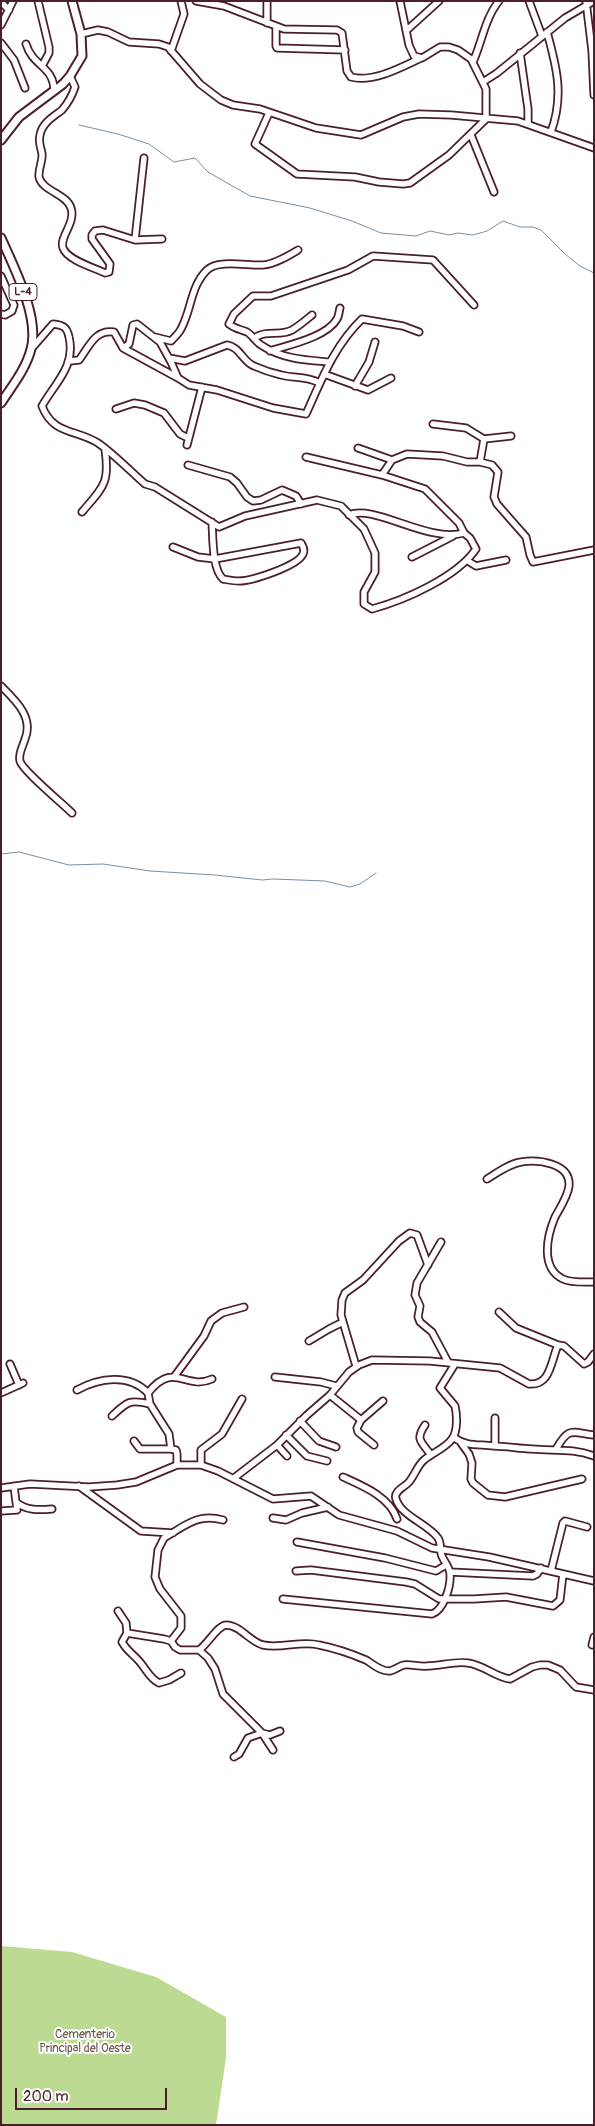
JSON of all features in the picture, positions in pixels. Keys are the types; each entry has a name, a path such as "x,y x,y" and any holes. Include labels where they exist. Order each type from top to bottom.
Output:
{"main road":[{"path":"1,140 19,117 54,91 70,76 82,56 81,34 72,1"},
{"name":"L-4","path":"1,238 4,252 30,310 32,348 26,364 1,403"}],"street":[{"path":"1,25 13,1"},
{"path":"38,1 49,47 49,53 42,66"},
{"path":"171,51 184,14 181,1"},
{"path":"196,1 224,6 284,28 337,30 342,33 347,71 351,77 356,78 370,77 385,72 422,58 440,47 449,47 464,53 473,62 483,82 488,100 486,119 449,155 410,184 379,182 355,177 297,174 255,144 269,113"},
{"path":"267,1 267,23"},
{"path":"400,1 411,52 414,56 422,58"},
{"path":"407,30 439,1"},
{"path":"473,62 488,20 499,1"},
{"path":"530,1 531,10 544,34 555,67 560,99 558,114 552,132"},
{"path":"483,82 498,73 565,18 586,3 594,1"},
{"path":"1,2 9,10"},
{"path":"586,3 592,51 594,95"},
{"path":"276,26 277,48 345,50"},
{"path":"81,34 92,30 108,32 129,42 159,44 171,51 200,84 221,100 316,128 361,136 403,117 418,114 451,115 518,121 594,148"},
{"path":"1,43 14,60 25,88"},
{"path":"26,44 34,60 50,74 54,83 54,91"},
{"path":"520,53 528,109 528,124"},
{"path":"70,76 75,87 72,97 43,127 39,144 42,156 39,176 41,182 64,198 71,206 73,214 70,226 62,242 63,249 70,257 105,273 109,272 110,264 92,240 92,235 95,231 103,230 135,240 162,239"},
{"path":"471,135 494,192"},
{"path":"135,240 144,158"},
{"path":"153,336 172,341 181,329 194,286 209,268 219,264 249,263 264,265 285,258 298,250"},
{"path":"329,362 299,360 270,351 248,332 236,329 229,324 234,314 253,296 280,294 348,270 373,256 433,260 474,305"},
{"path":"1,276 14,305 12,311 5,315 1,314"},
{"path":"270,351 295,344 325,331 338,318 340,308"},
{"path":"254,338 265,332 282,333 292,330 312,315"},
{"path":"70,361 79,360 98,333 114,332 124,348 189,385 217,390 273,408 306,414 339,344 362,319 366,318 394,324 419,332"},
{"path":"32,348 53,324 61,324 68,330 71,343 70,361 62,377 42,406 46,417 55,425 68,432 86,437 105,449 146,484 155,487 219,527 245,516 317,500 341,506 364,529 375,553 375,572 364,592 364,604 372,608 432,584 468,561 476,549 459,523 425,489 382,475 306,457"},
{"path":"124,348 129,344 133,325 137,324 160,342 178,378"},
{"path":"355,386 369,362 375,342"},
{"path":"169,358 185,361 227,345 235,348 246,362 254,366 282,376 307,377 320,383"},
{"path":"324,374 368,390 391,378"},
{"path":"116,409 134,403 146,405 164,413 188,442 202,387"},
{"path":"433,424 466,428 484,439 511,436"},
{"path":"480,462 484,439"},
{"path":"358,448 392,460"},
{"path":"82,512 105,482 108,470 105,449"},
{"path":"382,475 392,460 407,454 443,456 467,462 492,464 498,472 494,497 497,504 526,537 533,562 594,550"},
{"path":"188,466 207,472 220,472 230,477 247,497 253,500 261,500 282,490 296,496 301,504"},
{"path":"349,515 357,511 438,535 453,536"},
{"path":"173,547 198,557 215,559 302,543 303,555 293,563 274,572 240,581 224,579 217,571 215,559 212,522"},
{"path":"412,557 453,536 464,533"},
{"path":"468,561 476,566 506,560"},
{"path":"1,686 21,707 27,721 27,735 20,753 20,762 26,771 72,813"},
{"path":"487,1179 505,1168 522,1162 552,1163 561,1168 568,1177 569,1188 552,1226 548,1262 556,1275 565,1280 594,1282"},
{"path":"356,1366 341,1315 342,1300 345,1293 363,1280 404,1236 410,1233 417,1235 428,1264"},
{"path":"441,1242 414,1290 420,1306 418,1317 420,1322 432,1332 448,1362"},
{"path":"174,1377 204,1336 211,1321 222,1314 244,1307"},
{"path":"500,1312 516,1328 564,1346 584,1364 594,1354"},
{"path":"309,1341 328,1328 344,1322"},
{"path":"234,1478 277,1445 300,1421 330,1395 336,1386 356,1366 372,1360 448,1362 500,1368 529,1384 534,1384 540,1383 548,1376 558,1345"},
{"path":"1,1393 21,1384 10,1364"},
{"path":"283,1599 432,1614 440,1608 450,1572 438,1538 409,1515 396,1500 395,1496 411,1480 422,1462 450,1442 453,1437 455,1431 455,1406 440,1388 456,1364"},
{"path":"148,1393 161,1380 174,1377 198,1382 212,1379"},
{"path":"77,1390 113,1378 141,1386 148,1393 150,1404 169,1434 171,1449"},
{"path":"275,1378 321,1382 336,1386"},
{"path":"330,1395 362,1420"},
{"path":"201,1465 201,1450 222,1434 242,1399"},
{"path":"112,1416 129,1402 136,1400 150,1404"},
{"path":"374,1445 358,1432 357,1428 362,1420 383,1401"},
{"path":"495,1418 495,1446"},
{"path":"300,1421 319,1441 336,1447"},
{"path":"426,1426 419,1435 419,1439 431,1455"},
{"path":"556,1449 564,1435 569,1432 594,1435"},
{"path":"286,1435 307,1456 327,1461"},
{"path":"453,1437 461,1443 469,1454 472,1464 471,1480 488,1495 505,1497 582,1479"},
{"path":"134,1441 140,1449 176,1450 178,1454 176,1465"},
{"path":"461,1443 471,1446 535,1450 567,1449 594,1456"},
{"path":"277,1445 287,1456"},
{"path":"1,1488 30,1484 94,1487 136,1482 176,1465 201,1465 234,1478 273,1498 311,1496 346,1517 392,1528 432,1548 489,1557 594,1580"},
{"path":"343,1477 379,1497 393,1510 397,1519"},
{"path":"1,1512 17,1510 14,1486"},
{"path":"79,1486 140,1531 173,1533"},
{"path":"16,1502 32,1509 52,1509"},
{"path":"273,1518 286,1520 302,1512 328,1507"},
{"path":"172,1642 180,1628 181,1616 160,1589 155,1577 161,1543 173,1533 200,1518 211,1517 223,1520"},
{"path":"552,1571 562,1523 566,1521 587,1527"},
{"path":"297,1542 385,1558 436,1571 446,1565"},
{"path":"450,1572 533,1576 541,1568"},
{"path":"296,1571 311,1570 406,1582 423,1588 433,1596 444,1599 522,1598 553,1606 560,1600 563,1574"},
{"path":"118,1612 126,1623 127,1633 122,1642 130,1654 139,1661 151,1679 159,1683 181,1673"},
{"path":"199,1650 212,1638 217,1628 224,1625 230,1626 261,1644 293,1646 303,1642 318,1644 366,1660 384,1670 390,1671 404,1665 424,1666 450,1662 467,1663 479,1665 503,1678 510,1679 540,1665 560,1670 579,1688 594,1690"},
{"path":"127,1633 158,1637 172,1642 180,1650 199,1650 208,1658 215,1670 223,1694 262,1733 273,1750"},
{"path":"592,1645 594,1637"},
{"path":"234,1757 240,1754 248,1738 262,1733 270,1735 280,1731"}],"green space":[{"name":"Cementerio Principal del Oeste","path":"1,1946 72,1952 156,1977 226,2017 226,2058 216,2125 1,2125"}],"waterway":[{"path":"79,125 118,134 149,144 174,162 195,158 208,172 250,196 310,208 352,221 381,233 416,236 430,231 449,235 458,233 473,235 487,231 503,221 520,227 533,227 541,230 580,266 594,273"},
{"path":"1,854 19,852 69,865 103,864 150,871 262,880 325,881 350,887 360,884 376,873"}]}
